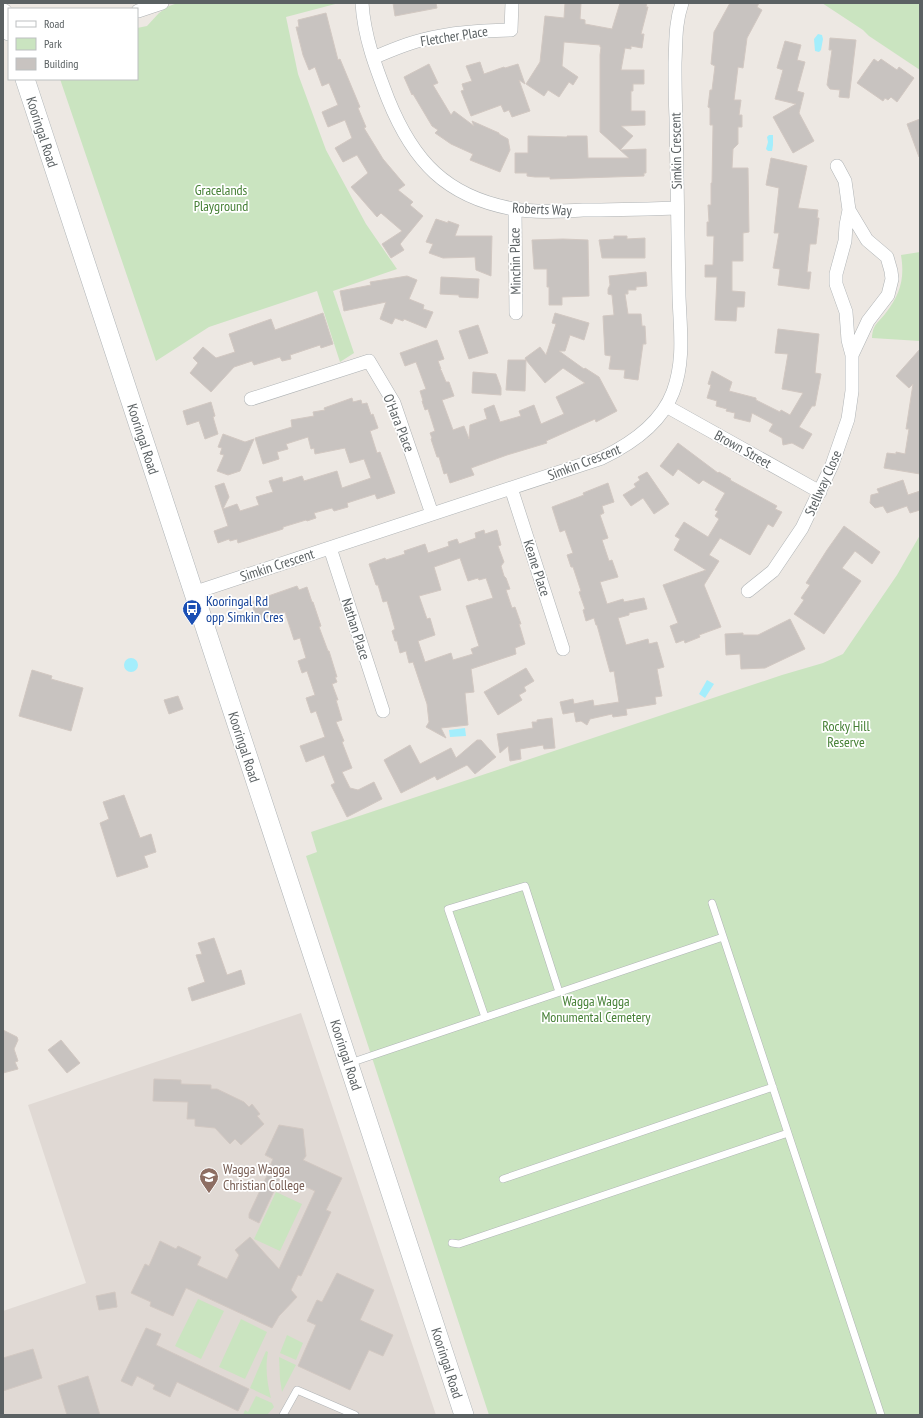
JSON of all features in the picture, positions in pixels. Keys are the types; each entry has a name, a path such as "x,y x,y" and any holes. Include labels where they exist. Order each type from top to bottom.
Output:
{"main road":[{"path":"3,13 8,28"},
{"name":"Kooringal Road","path":"25,80 464,1415"}],"street":[{"path":"138,11 162,3"},
{"name":"Roberts Way","path":"362,3 366,31 373,58 396,118 406,138 421,159 442,179 466,194 491,204 515,209 541,211 677,208"},
{"name":"Fletcher Place","path":"373,58 422,40 468,32 511,30 512,3"},
{"name":"Simkin Crescent","path":"193,593 602,458 622,448 640,436 654,421 666,406 673,392 680,360 681,340 677,208 676,31 682,3"},
{"name":"Stellway Close","path":"748,591 766,578 778,565 802,528 832,465 848,419 852,391 852,355 848,340 846,312 836,284 836,274 845,241 849,210 845,181 837,166"},
{"name":"Minchin Place","path":"515,209 516,313"},
{"name":"Stellway Close","path":"849,210 867,240 887,257 892,279 888,295 868,321 852,355"},
{"name":"O'Hara Place","path":"251,399 369,361 394,403 432,514"},
{"name":"Brown Street","path":"666,406 820,492"},
{"name":"Keane Place","path":"511,488 564,649"},
{"name":"Nathan Place","path":"330,548 383,711"}],"lane":[{"path":"485,1017 448,909 525,886 560,992"},
{"path":"712,903 881,1415"},
{"path":"349,1064 723,937"},
{"path":"503,1179 773,1087"},
{"path":"452,1243 459,1244 788,1133"},
{"path":"283,1415 297,1390 355,1415"}],"shaded area":[{"name":"Wagga Wagga Christian College","path":"301,1013 436,1415 3,1415 3,1311 86,1283 28,1105"}],"green space":[{"name":"Gracelands Playground","path":"178,3 339,3 286,17 298,74 326,150 366,224 397,269 333,291 354,353 340,362 317,291 209,327 156,361 60,80 138,80 138,28 147,26 159,13 169,6"},
{"path":"822,3 920,3 920,70 869,36 863,30"},
{"path":"920,252 920,341 872,338 874,327 890,307 898,293 902,279 901,255"},
{"name":"Wagga Wagga Monumental Cemetery","path":"920,535 920,1415 489,1415 306,856 317,852 311,832 782,675 823,663 843,654 897,575"},
{"path":"276,1192 302,1204 280,1251 254,1239"},
{"path":"198,1299 224,1311 201,1359 175,1346"},
{"path":"241,1319 267,1332 245,1379 219,1367"},
{"path":"287,1335 303,1343 296,1360 280,1353"},
{"path":"266,1351 268,1352 267,1375 271,1398 250,1388"},
{"path":"279,1357 296,1365 282,1392 280,1379"},
{"path":"256,1396 272,1403 274,1407 267,1415 243,1415 245,1410 248,1412"}],"water":[{"path":"818,34 822,35 823,39 821,50 819,52 815,51 814,39"},
{"path":"769,135 773,135 772,151 768,151 766,149 768,142 767,137"},
{"path":"128,658 134,658 138,662 138,668 134,672 128,672 124,668 124,662"},
{"path":"707,680 714,684 705,698 699,694"},
{"path":"465,728 466,736 450,737 449,730"}],"building":[{"path":"393,3 436,3 437,8 395,16"},
{"path":"565,3 581,3 580,19 585,20 585,24 612,29 620,3 647,3 646,7 648,7 641,34 644,34 642,48 631,46 631,49 625,48 621,70 644,70 644,84 633,84 633,91 631,91 631,111 645,111 645,125 621,126 633,136 620,150 600,132 600,45 564,42 562,66 578,77 573,85 569,82 559,97 548,90 544,96 526,84 540,62 545,16 564,18"},
{"path":"730,3 759,3 757,7 762,10 747,38 743,68 738,67 734,100 741,100 739,115 742,115 742,127 738,127 738,144 733,149 732,168 748,168 749,232 743,233 743,261 732,261 732,291 745,292 744,307 737,307 736,321 715,320 717,277 705,277 705,265 713,265 714,236 707,236 707,222 709,222 708,205 711,205 713,125 710,125 710,108 708,107 715,66 711,64 714,32"},
{"path":"326,13 338,60 340,59 360,107 358,108 366,127 364,128 383,159 405,185 398,190 413,202 410,205 423,216 400,244 404,250 391,258 382,244 402,231 381,213 377,217 351,187 368,173 357,155 343,162 335,148 352,138 345,120 328,127 322,112 338,105 329,83 322,86 315,67 309,70 303,55 296,27 299,27 298,20"},
{"path":"830,38 856,40 849,98 839,97 840,90 830,89 827,85 832,50 829,50"},
{"path":"785,41 801,45 797,60 805,62 797,91 804,93 799,113 814,141 793,153 773,117 796,104 775,99 783,70 777,68"},
{"path":"874,59 878,62 881,59 897,70 899,67 914,78 897,102 891,97 888,100 885,98 883,101 857,83"},
{"path":"480,62 484,74 518,64 525,84 519,80 530,111 512,117 509,110 504,112 501,105 471,116 461,91 464,90 462,84 472,81 466,66"},
{"path":"429,64 438,83 433,85 451,115 454,111 474,126 472,121 499,133 508,139 510,150 500,172 470,160 473,154 451,144 435,133 438,130 432,126 413,94 412,95 404,77"},
{"path":"920,119 920,157 919,157 907,124"},
{"path":"528,136 587,136 588,158 629,158 620,150 646,149 646,173 644,173 644,176 550,179 550,177 527,176 527,173 515,173 515,153 528,153"},
{"path":"771,158 807,166 798,208 818,210 817,218 819,218 816,244 810,244 807,272 811,272 809,289 778,285 780,269 773,268 779,233 774,233 779,188 766,185"},
{"path":"436,219 459,225 455,236 492,236 491,276 476,270 475,257 443,258 429,253 433,244 426,242"},
{"path":"614,236 627,236 627,239 645,238 645,258 602,258 599,240 614,239"},
{"path":"532,240 588,240 589,296 562,297 562,305 549,305 547,269 534,269"},
{"path":"646,272 647,286 636,287 636,290 628,290 628,294 625,294 628,314 641,314 642,326 645,326 646,344 643,344 638,380 624,378 625,370 609,369 611,356 605,355 603,316 614,315 612,295 608,294 610,285 609,276"},
{"path":"407,276 417,280 409,299 424,305 423,309 433,312 426,328 404,319 403,321 395,318 392,324 380,319 386,302 344,311 340,291 371,285 370,282"},
{"path":"441,277 479,279 478,298 440,294"},
{"path":"323,313 333,344 321,348 320,345 290,355 291,359 282,361 280,357 254,365 252,361 234,367 211,392 190,373 198,363 193,358 203,347 216,358 235,352 229,334 271,319 275,330"},
{"path":"555,313 589,323 584,340 570,335 565,351 559,351 584,369 585,368 599,377 617,411 596,422 595,419 546,441 547,443 471,468 474,475 450,483 447,473 444,474 439,457 437,457 431,439 430,433 435,431 428,409 425,410 422,401 420,391 426,389 416,362 405,366 400,353 437,340 444,359 438,361 440,370 446,382 449,382 454,396 442,400 453,430 464,426 469,439 470,425 487,419 484,409 494,405 500,422 521,416 519,411 534,405 541,424 564,414 556,397 585,383 563,368 545,383 525,358 540,347 546,355 556,324 552,323"},
{"path":"478,325 488,353 469,359 459,331"},
{"path":"778,329 819,334 815,373 821,374 815,406 812,406 799,427 812,434 803,449 792,443 783,445 782,438 769,431 773,424 752,413 750,422 734,418 735,413 726,411 727,409 716,406 717,401 707,398 711,385 708,384 712,371 732,382 729,391 756,398 756,400 780,412 781,410 790,415 803,393 782,389 788,354 775,353"},
{"path":"920,349 920,474 884,468 887,453 896,454 896,452 905,454 909,429 906,429 913,384 909,388 896,376"},
{"path":"508,360 526,360 525,391 506,390"},
{"path":"473,372 496,374 501,388 501,395 472,393"},
{"path":"352,398 353,402 361,400 362,404 367,403 371,415 373,414 378,428 370,431 377,453 380,452 395,493 377,499 375,494 347,503 348,507 334,511 332,508 314,513 316,518 283,527 283,529 238,543 237,539 230,541 229,539 218,543 214,531 228,526 215,486 224,483 229,497 223,509 237,504 240,511 259,505 256,497 273,492 269,481 282,477 283,482 302,476 304,481 337,471 342,488 371,478 364,459 350,463 345,448 315,454 314,448 311,449 308,437 286,444 288,449 277,452 279,459 263,464 255,438 292,427 291,420 314,416 313,412 325,410 324,408"},
{"path":"211,402 215,416 213,417 218,434 205,439 199,421 187,425 183,411"},
{"path":"223,434 245,442 254,439 240,471 228,475 217,471 224,455 220,454 222,448 218,447"},
{"path":"678,443 718,473 719,472 731,479 730,480 777,506 775,509 782,512 773,527 768,524 750,555 720,538 709,555 719,561 704,585 721,627 699,635 700,637 685,643 684,640 676,643 670,626 678,623 663,585 706,570 674,550 680,539 675,536 684,522 708,537 719,519 715,516 718,511 715,510 725,493 703,480 699,484 678,469 673,476 660,466"},
{"path":"647,472 669,504 654,514 643,498 631,506 623,495 636,487 634,484 640,480 638,477"},
{"path":"903,480 908,495 920,491 920,510 910,513 907,506 887,513 883,506 875,508 870,503 871,495 879,493 877,489"},
{"path":"608,483 614,502 602,506 604,513 600,515 608,538 602,540 609,561 612,560 618,577 600,582 607,604 623,599 624,602 644,598 647,609 629,613 629,615 618,618 626,645 648,639 649,644 657,642 664,667 657,669 662,696 655,697 656,704 626,709 627,715 613,717 612,714 590,719 587,725 581,721 576,722 574,712 563,714 560,702 573,699 574,704 593,700 594,706 619,702 614,671 610,672 594,618 586,621 583,610 585,609 579,592 581,591 573,567 571,567 567,555 573,553 565,530 560,532 552,507 584,495 583,493"},
{"path":"844,526 880,552 872,564 855,551 842,568 861,581 824,634 794,614 804,600 801,598 810,585 806,583"},
{"path":"484,530 485,534 497,530 501,545 498,546 504,562 501,566 510,589 506,590 512,608 515,607 521,624 519,624 525,644 515,648 516,654 471,669 474,692 465,693 468,725 441,728 446,738 426,727 429,722 427,704 413,662 409,663 406,651 400,653 397,641 395,641 392,631 395,629 387,601 383,602 369,564 385,558 386,560 405,554 404,551 425,544 428,553 449,546 448,542 457,539 459,544 476,538 475,533","holes":["460,558 468,581 478,578 479,580 486,578 493,598 466,606 479,646 471,649 473,654 453,660 451,653 425,662 418,641 435,635 430,618 427,619 419,596 441,590 434,567"]},
{"path":"297,586 299,590 307,587 321,626 319,627 329,651 337,677 335,677 337,682 332,684 338,700 336,700 342,720 336,722 344,741 342,742 352,768 342,772 350,788 358,790 374,782 382,799 347,817 331,785 335,783 324,755 306,762 300,746 325,737 316,711 311,713 306,698 315,695 307,671 302,673 298,661 306,658 300,638 294,640 285,612 257,620 251,602"},
{"path":"790,619 805,649 765,668 741,669 740,654 726,655 725,634 743,633 743,635 758,635"},
{"path":"526,668 534,681 524,687 526,691 519,695 522,700 498,715 484,692"},
{"path":"32,670 52,676 51,679 83,688 71,731 19,716"},
{"path":"178,696 183,709 169,714 164,700"},
{"path":"552,718 555,748 544,749 543,745 520,749 521,759 510,761 508,746 500,753 497,734 533,728 532,722"},
{"path":"477,740 481,740 496,757 475,774 467,765 437,780 435,776 401,793 384,760 410,745 420,764 451,748 456,758"},
{"path":"124,795 140,838 151,834 156,852 144,856 148,867 117,877 100,823 109,819 103,802"},
{"path":"214,938 227,975 241,970 245,984 192,1001 188,988 205,982 196,955 202,954 198,943"},
{"path":"3,1030 17,1037 18,1040 14,1049 18,1061 15,1062 18,1069 3,1073"},
{"path":"61,1040 80,1063 67,1073 48,1050"},
{"path":"154,1079 181,1080 181,1084 211,1085 211,1089 217,1089 244,1102 249,1107 252,1104 260,1114 257,1116 264,1124 241,1145 235,1139 230,1144 215,1128 195,1126 195,1119 187,1119 188,1102 153,1101"},
{"path":"279,1125 303,1129 306,1156 303,1160 342,1178 326,1210 331,1212 301,1276 298,1275 291,1290 297,1297 279,1316 272,1328 186,1288 173,1316 150,1306 151,1302 131,1293 145,1264 149,1266 160,1241 176,1249 178,1246 201,1257 197,1265 227,1279 239,1255 235,1250 250,1237 279,1269 315,1191 281,1176 259,1223 249,1218 249,1214 271,1167 270,1166 273,1159 265,1155"},
{"path":"337,1273 374,1290 360,1320 393,1335 383,1356 369,1350 350,1390 298,1366 316,1325 307,1321 317,1300 322,1302"},
{"path":"115,1292 117,1307 99,1310 96,1296"},
{"path":"146,1328 161,1334 156,1345 249,1389 238,1411 177,1382 170,1397 153,1389 155,1385 137,1376 132,1386 121,1381"},
{"path":"33,1349 42,1378 3,1391 3,1358"},
{"path":"88,1376 100,1415 67,1415 58,1386"}],"place":[{"name":"Kooringal Rd opp Simkin Cres","path":"192,626"},
{"name":"Wagga Wagga Christian College","path":"209,1194"}],"park label":[{"name":"Rocky Hill Reserve","path":"846,734"}]}
